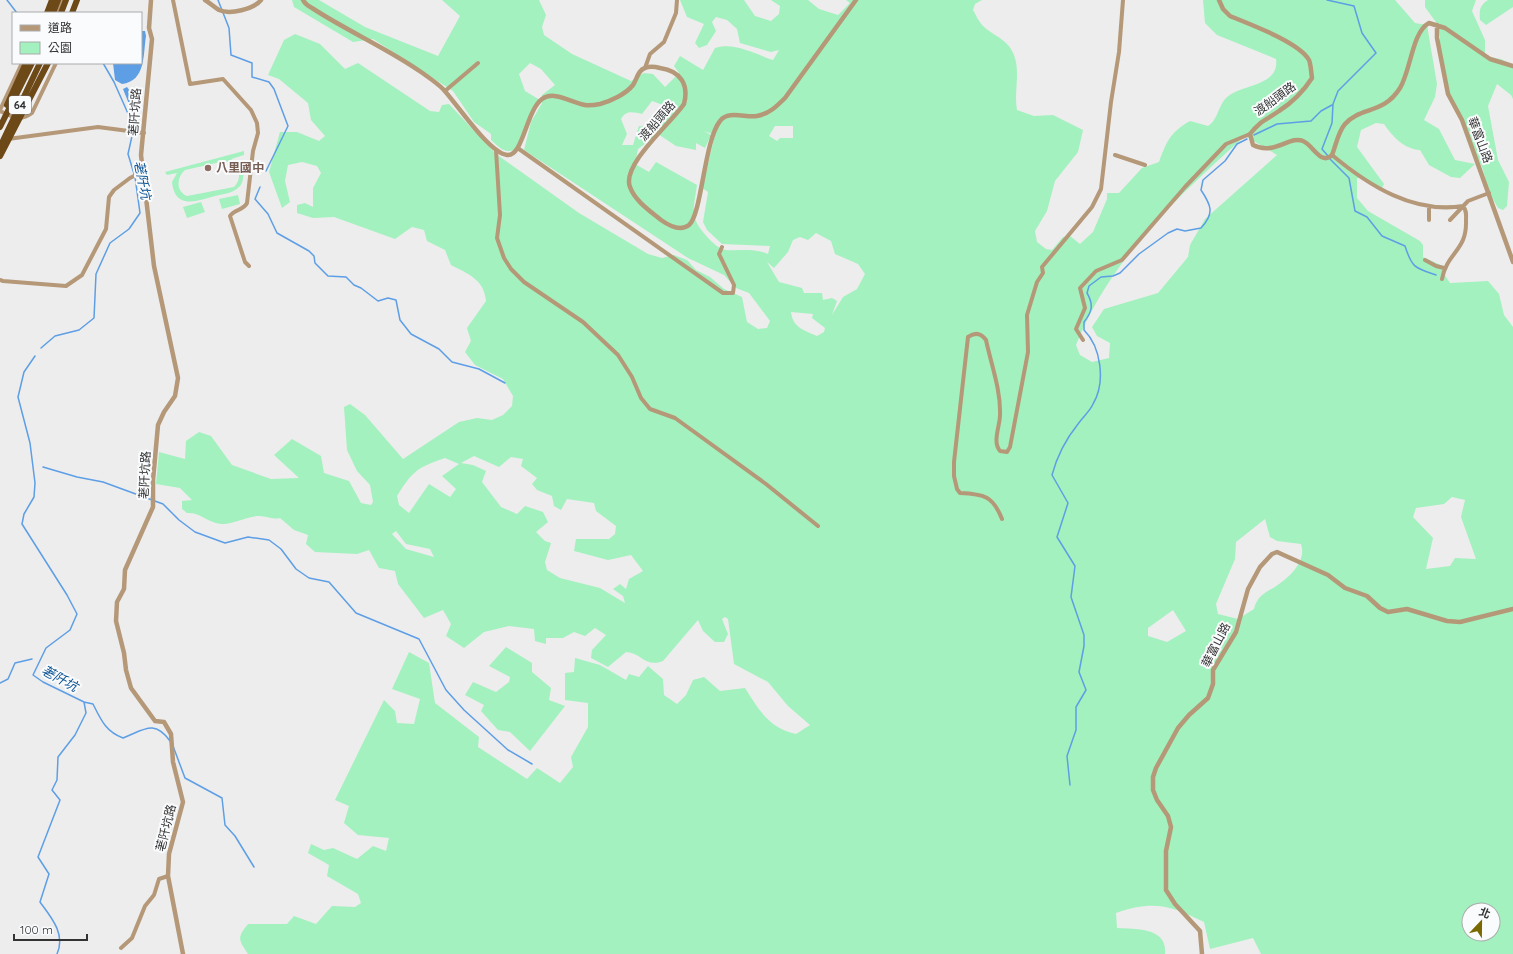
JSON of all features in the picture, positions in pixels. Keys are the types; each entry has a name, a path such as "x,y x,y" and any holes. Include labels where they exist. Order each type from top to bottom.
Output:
{"highway":[{"path":"47,12 52,0"},
{"path":"53,12 58,0"},
{"path":"61,12 66,0"},
{"path":"72,12 77,0"},
{"path":"0,126 26,64"},
{"name":"64","path":"0,126 31,64"},
{"name":"64","path":"0,147 40,64"},
{"path":"0,156 47,64"}],"street":[{"path":"57,12 62,0"},
{"name":"荖阡坑路","path":"151,0 149,28 152,38 140,173 154,266 178,378 175,396 164,412 158,425 153,480 153,507 125,570 124,589 117,602 116,621 131,688 155,720 164,722 171,734 172,748 183,802 169,854 168,876 183,954"},
{"path":"173,0 190,84 222,79 251,110 257,123 258,134 253,151 247,203 244,207 233,212 230,216 245,262 248,266"},
{"path":"206,0 220,10 226,12 251,8 261,0"},
{"path":"304,0 311,8 367,39 420,72 445,91 479,133 496,150 506,156 512,155 519,149 528,120 541,100 546,96 555,96 584,105 603,103 627,92 634,84 640,71 645,68 650,54 664,42 676,13 677,0"},
{"name":"渡船頭路","path":"645,68 665,69 677,74 686,85 687,94 684,104 679,112 655,137 634,165 628,180 630,188 646,208 666,224 674,227 683,227 689,225 694,215 708,154 719,122 728,116 757,116 771,111 785,98 856,0"},
{"path":"1002,519 992,500 988,497 978,494 960,493 957,489 954,476 968,337 972,334 978,334 983,335 986,340 1000,402 1000,418 996,443 1000,451 1007,452 1010,447 1028,352 1027,315 1037,282 1043,273 1042,267 1092,207 1101,189 1110,102 1119,52 1122,0"},
{"name":"渡船頭路","path":"1220,0 1223,9 1230,16 1289,43 1304,54 1309,61 1311,68 1312,78 1303,92 1280,111 1259,122 1250,134"},
{"path":"1083,340 1076,329 1085,308 1080,288 1096,271 1122,260 1185,187 1226,144 1250,134 1253,145 1261,149 1277,147 1298,140 1303,141 1320,156 1326,159 1331,156 1344,125 1351,119 1386,104 1394,96 1408,74 1418,35 1423,26 1429,23 1437,25 1490,59 1513,66"},
{"name":"華富山路","path":"1437,25 1437,38 1448,94 1462,120 1513,262"},
{"path":"445,91 478,63"},
{"path":"22,64 0,110 17,118 27,116 32,112 56,64"},
{"path":"0,140 98,127 144,132"},
{"path":"519,149 723,293 733,293 734,285 719,254 722,247"},
{"path":"496,150 500,215 497,238 504,258 511,269 524,282 583,322 618,355 632,377 641,398 650,409 675,418 766,484 818,526"},
{"path":"1115,155 1146,165"},
{"path":"1331,156 1385,192 1429,207 1446,209 1463,206"},
{"path":"0,280 66,286 82,275 106,229 109,197 114,190 131,177 140,173"},
{"path":"1450,220 1468,201 1489,194"},
{"path":"1442,279 1444,268 1464,241 1467,232 1466,210 1463,206"},
{"path":"1429,207 1429,220"},
{"path":"1425,260 1436,266 1444,268"},
{"name":"華富山路","path":"1202,954 1200,931 1174,904 1166,890 1166,851 1171,827 1168,816 1157,800 1153,790 1153,777 1156,768 1178,728 1189,715 1208,698 1212,691 1213,670 1236,632 1248,589 1268,558 1277,552 1284,554 1328,575 1345,588 1367,596 1380,608 1388,612 1407,609 1447,621 1460,622 1513,609"},
{"path":"121,948 132,938 145,906 154,895 159,879 168,876"}],"green space":[{"path":"292,0 319,0 365,27 438,56 460,16 442,0 539,0 546,15 542,27 544,35 572,54 631,81 644,73 653,74 665,87 679,73 674,66 680,56 703,70 715,48 730,46 773,60 779,50 771,52 740,43 737,29 727,20 716,17 712,22 716,31 707,45 699,48 695,43 704,24 687,17 680,0 744,0 755,16 771,21 779,14 780,6 771,0 808,0 819,9 838,15 850,3 846,0 982,0 975,4 973,10 986,28 1008,45 1016,60 1017,110 1034,116 1053,115 1083,130 1078,152 1055,181 1047,211 1035,231 1037,242 1046,249 1052,250 1063,237 1070,236 1080,244 1093,232 1107,199 1107,193 1119,193 1142,168 1159,162 1170,138 1183,125 1190,121 1208,126 1216,117 1223,101 1232,93 1258,84 1272,75 1276,68 1276,59 1217,35 1205,23 1203,0 1395,0 1415,23 1427,25 1437,84 1435,97 1424,120 1439,129 1455,160 1475,164 1460,178 1451,177 1429,165 1420,150 1414,149 1399,142 1384,124 1376,123 1361,130 1357,147 1384,184 1382,188 1365,179 1357,178 1357,198 1368,211 1420,241 1423,245 1423,257 1443,266 1444,274 1450,283 1488,281 1499,294 1504,315 1513,327 1513,954 1261,954 1253,938 1210,949 1204,922 1171,908 1151,906 1129,909 1116,913 1117,928 1149,931 1156,934 1165,945 1165,954 248,954 240,939 242,932 248,924 287,924 294,916 316,924 332,906 355,907 361,903 358,894 327,876 329,865 308,853 311,844 324,850 333,848 357,859 373,846 386,851 389,838 358,835 344,823 349,806 335,800 384,700 395,711 397,723 414,724 420,699 392,689 409,652 429,663 435,703 479,737 478,747 527,779 537,768 560,783 573,767 571,757 588,727 588,703 565,700 565,673 574,672 575,658 600,665 626,680 629,674 639,677 648,666 663,679 664,695 677,704 686,695 693,680 704,677 720,691 745,688 760,711 772,723 779,727 796,734 810,725 788,706 768,682 734,664 728,619 725,617 722,619 728,634 724,642 715,642 703,631 698,620 663,661 657,663 652,663 626,652 608,667 591,658 592,650 606,635 595,628 585,636 574,632 563,638 546,638 546,644 535,641 534,629 509,626 484,632 464,648 446,636 451,624 443,610 424,618 398,584 395,571 379,568 369,550 357,554 315,552 306,544 308,535 294,530 280,518 275,519 254,516 227,524 212,522 199,515 187,513 182,509 182,501 192,500 180,488 156,484 159,452 185,459 186,441 199,432 211,436 232,465 271,479 299,478 274,455 292,439 321,456 324,473 349,481 361,503 371,505 373,502 370,485 357,471 347,450 344,407 350,404 365,415 403,459 459,422 477,418 492,420 503,415 512,406 513,396 503,379 475,365 465,352 471,341 467,328 486,301 482,287 474,278 451,265 445,250 427,241 424,230 412,227 395,239 334,217 313,218 297,213 297,205 305,203 313,207 313,188 321,173 317,166 302,162 288,165 285,181 290,202 282,208 269,172 280,132 297,132 319,141 325,136 311,120 308,103 279,79 268,75 284,40 295,34 320,44 345,69 358,63 430,111 439,112 442,105 449,104 496,154 579,213 648,254 662,258 674,255 687,260 696,270 710,277 724,289 742,297 747,322 758,329 767,328 770,321 749,293 736,288 724,275 688,258 524,150 531,122 542,103 542,95 555,85 541,69 530,63 519,74 525,91 540,100 516,149 512,151 505,151 491,140 491,134 474,122 453,91 373,39 353,42 294,7","holes":["652,101 666,106 660,117 648,127 639,126 633,145 622,145 627,134 621,119 627,113 633,112 642,114","775,126 793,126 793,138 780,138 777,141 769,136","704,131 715,135 702,188 708,192 703,222 707,230 722,244 770,246 768,254 753,250 726,250 717,246 703,232 694,215 694,202 697,185 656,162 649,172 635,164 638,149 658,134 676,146 696,150 696,143 705,148 711,135","1245,136 1277,155 1205,219 1190,245 1188,257 1158,293 1104,309 1092,327 1097,336 1110,343 1109,358 1092,362 1080,355 1076,345 1090,314 1107,284 1148,231 1195,182","816,233 831,241 835,254 858,264 865,274 857,289 843,297 832,315 837,301 832,298 823,300 822,293 804,293 802,288 779,282 767,262 774,268 788,252 793,240 800,237 808,240","791,312 813,314 812,318 825,328 824,332 817,336 804,330 794,322","474,456 499,467 511,457 523,459 521,466 537,478 532,484 537,490 552,496 554,506 561,510 567,499 594,503 596,511 616,526 615,534 609,539 576,539 574,551 608,560 631,555 643,571 629,579 626,589 620,584 613,589 623,596 625,603 600,588 560,578 547,570 545,562 551,543 545,541 536,532 548,522 543,512 525,506 517,514 501,507 482,482 486,471 473,465 461,463","445,458 459,464 442,476 456,489 450,497 429,484 409,513 399,505 397,496 416,471","1452,497 1465,500 1461,517 1476,559 1455,558 1450,566 1426,569 1433,538 1413,517 1416,508 1444,504","1265,519 1270,537 1277,541 1301,544 1302,549 1301,559 1295,569 1279,584 1262,595 1256,603 1254,609 1238,619 1218,614 1216,604 1235,559 1236,542","396,531 406,544 430,549 434,557 406,549 392,534","1173,610 1186,631 1167,642 1148,636 1148,628"]},
{"path":"1425,0 1476,0 1472,11 1485,40 1485,57 1501,59 1513,65 1513,99 1511,95 1497,84 1488,106 1498,160 1509,182 1507,206 1503,210 1498,208 1489,192 1483,170 1451,98 1438,53 1440,37 1438,25 1425,7"},
{"path":"1488,0 1513,0 1513,7 1486,25 1480,20 1480,13 1483,4"},
{"path":"244,151 244,155 231,159 238,163 243,171 242,183 232,192 225,194 194,201 182,200 177,197 172,182 177,173 167,175 165,172","holes":["225,161 236,168 239,175 239,179 234,187 187,196 183,194 179,188 179,180 185,170"]},
{"path":"238,195 240,204 222,209 219,199"},
{"path":"201,202 205,212 187,218 183,207"},
{"path":"506,647 532,663 532,672 551,688 549,700 565,706 530,751 510,732 498,730 481,711 484,705 465,695 473,682 496,692 509,682 510,677 489,666"}],"water":[{"path":"142,31 145,31 146,36 142,66 139,73 130,82 122,84 115,80 113,64 142,64"},
{"path":"127,87 135,98 136,108 131,109 123,89"}],"waterway":[{"name":"荖阡坑","path":"7,0 16,12"},
{"path":"218,0 229,28 231,55 252,63 252,77 269,82 274,89 288,126 266,171"},
{"path":"1327,0 1354,6 1362,33 1376,53 1338,91 1333,104 1332,123 1322,149 1328,156"},
{"name":"荖阡坑","path":"104,64 114,82 134,127"},
{"path":"1254,135 1277,124 1311,121 1321,111 1332,105"},
{"name":"荖阡坑","path":"41,348 55,336 79,330 94,318 96,274 110,243 129,229 140,213 135,177 128,154 132,136"},
{"path":"1070,785 1067,756 1076,730 1076,707 1086,690 1079,672 1084,646 1084,635 1071,597 1075,566 1057,537 1068,503 1052,475 1062,448 1092,407 1099,386 1100,365 1098,355 1090,337 1084,330 1084,322 1089,315 1091,308 1091,301 1087,293 1089,286 1101,277 1113,276 1120,273 1139,254 1168,233 1177,229 1185,231 1201,228 1210,213 1209,205 1201,190 1203,180 1225,161 1237,144 1247,139"},
{"path":"1330,159 1349,178 1355,211 1367,217 1382,236 1405,246 1410,259 1415,266 1423,271 1436,275"},
{"path":"260,187 255,199 268,214 277,233 309,251 314,256 315,263 328,276 346,277 354,285 361,288 378,301 388,298 396,300 400,320 411,334 439,349 452,362 479,369 505,383"},
{"name":"荖阡坑","path":"35,356 24,372 18,397 30,443 35,483 34,497 24,514 22,524 67,595 77,614 70,630 46,648 33,675 43,682 84,702 86,713 75,735 58,757 57,780 52,790 60,800 38,857 49,874 40,902 56,926 60,940 57,954"},
{"path":"43,467 77,477 103,482 163,504 179,520 195,532 225,543 248,537 269,540 281,549 296,569 309,578 329,582 356,613 419,639 446,690 464,710 508,750 532,764"},
{"path":"0,683 8,679 15,663 32,659"},
{"path":"84,702 93,704 108,729 123,738 148,728 154,728 164,734 170,741"},
{"path":"173,746 185,778 222,798 225,825 235,836 254,867"}],"place":[{"name":"八里國中","path":"208,168"}]}
